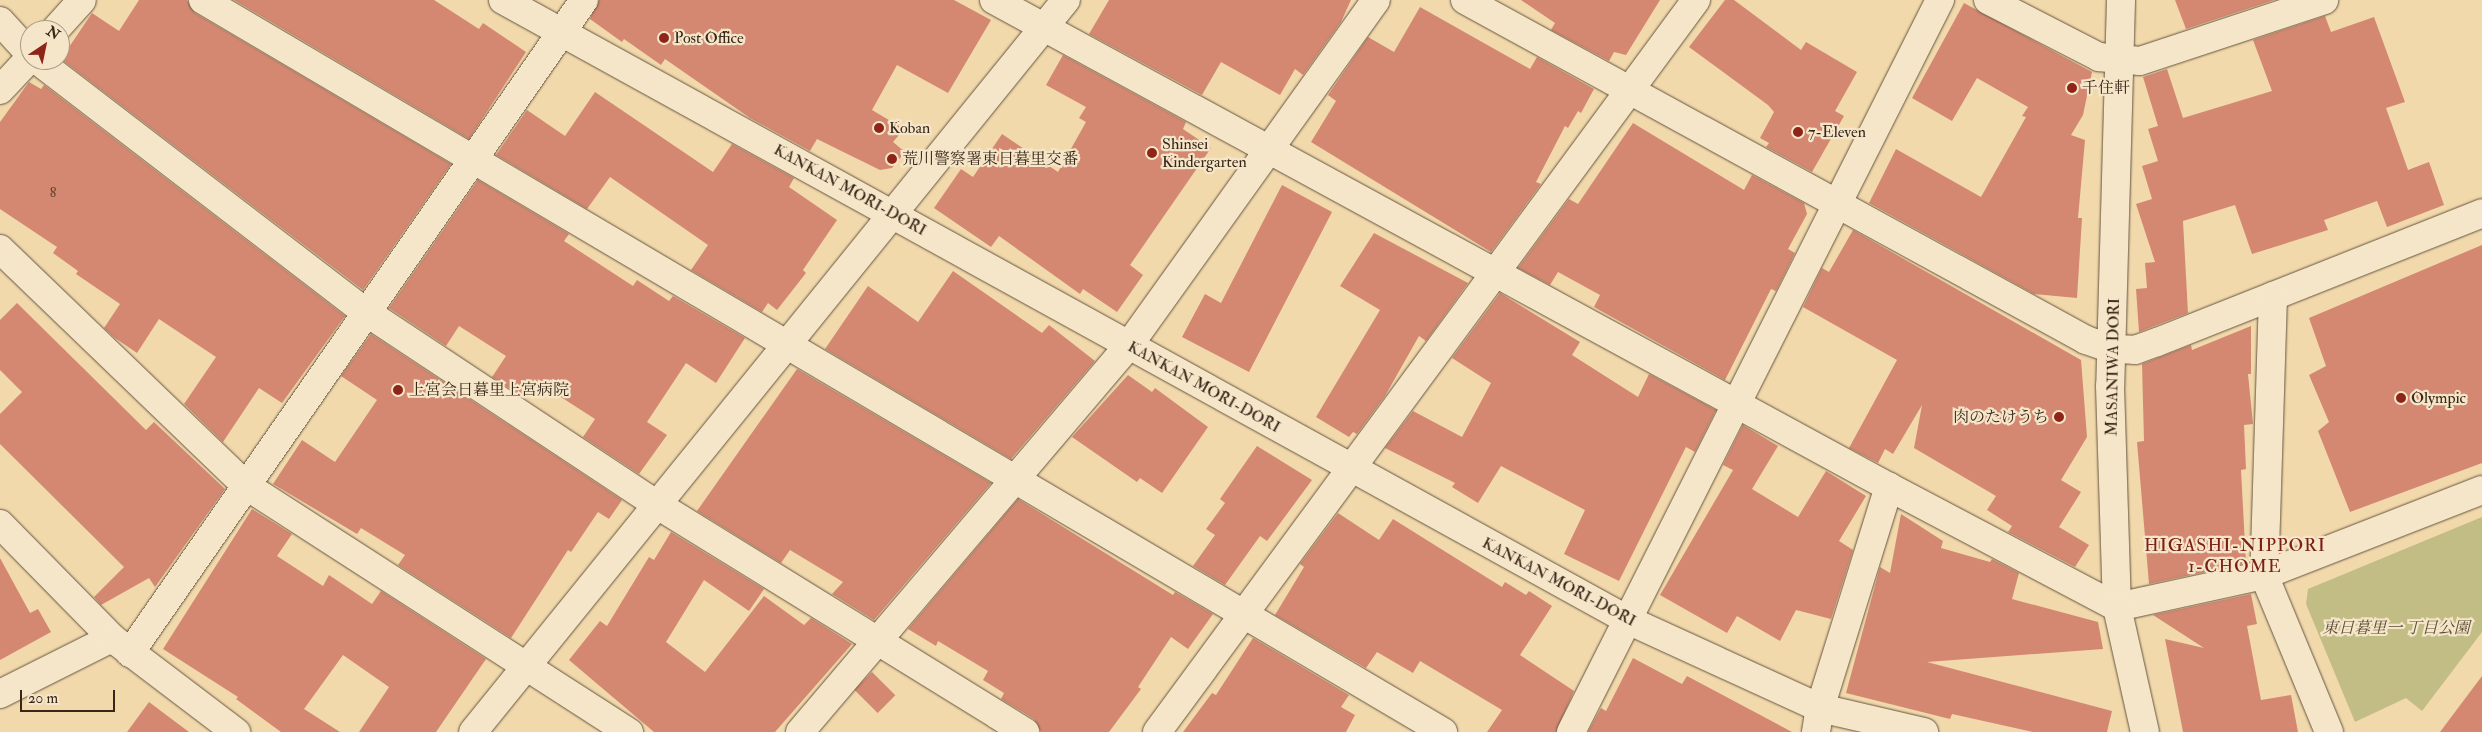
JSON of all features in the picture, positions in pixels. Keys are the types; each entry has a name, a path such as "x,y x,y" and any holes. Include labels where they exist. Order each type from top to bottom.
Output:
{"street":[{"path":"64,20 82,0"},
{"path":"203,0 787,344 1241,615 1443,732"},
{"name":"KANKAN MORI-DORI","path":"503,0 892,212 1353,470 1818,720 1924,732"},
{"path":"0,694 121,646 245,485 366,312 476,160 584,0"},
{"path":"994,0 1889,487 2117,607 2264,575 2482,490"},
{"path":"473,732 892,212 1066,0"},
{"path":"800,732 880,642 1128,345 1376,0"},
{"path":"1465,0 1629,91 1839,201 2086,340 2112,349 2135,350 2482,213"},
{"path":"1157,732 1241,615 1353,470 1495,272 1696,0"},
{"path":"1571,732 1739,405 1940,0"},
{"path":"1988,0 2099,57 2119,61 2140,61 2324,0"},
{"name":"MASANIWA DORI","path":"2121,0 2112,349 2117,607 2145,732"},
{"path":"0,21 20,43"},
{"path":"0,90 20,69"},
{"path":"51,70 366,312 656,504 1025,732"},
{"path":"0,249 245,485 629,732"},
{"path":"2274,296 2264,575 2329,732"},
{"path":"1818,720 1889,487"},
{"path":"0,524 121,646 236,732"}],"green space":[{"name":"東日暮里一 丁目公園","path":"2482,517 2482,632 2422,711 2406,698 2355,722 2306,604 2308,589"}],"building":[{"path":"139,0 187,0 195,13 451,164 363,290 70,66 70,46 92,13 119,31"},
{"path":"234,0 434,0 479,29 483,23 526,52 469,139"},
{"path":"599,0 954,0 991,20 948,93 897,65 872,110 904,129 893,142 905,152 892,168 880,170 817,139 810,151 750,118 665,59 661,65 624,39 622,42 590,19"},
{"path":"1109,0 1351,0 1341,22 1303,75 1295,69 1280,95 1221,62 1202,95 1089,34"},
{"path":"1521,0 1660,0 1626,55 1614,52 1609,61 1551,30 1555,23"},
{"path":"1725,0 1734,0 1801,50 1806,42 1857,72 1835,111 1844,116 1812,172 1766,147 1769,143 1760,138 1774,112 1768,105 1689,47"},
{"path":"2175,0 2274,0 2186,29"},
{"path":"1964,3 2092,72 2083,115 2071,135 2085,140 2078,218 2082,218 2077,298 2034,294 1869,203 1896,149 1981,197 2026,117 2022,116 2028,107 1977,78 1952,121 1912,98"},
{"path":"1420,7 1530,69 1537,57 1594,89 1581,113 1578,111 1568,128 1565,126 1536,182 1541,184 1491,252 1311,142 1336,101 1328,95 1368,37 1394,52"},
{"path":"2325,16 2331,32 2374,17 2405,102 2386,108 2408,170 2429,162 2444,205 2387,227 2377,201 2324,220 2328,230 2252,254 2235,205 2183,221 2188,313 2139,332 2136,289 2147,288 2145,263 2155,262 2136,204 2152,199 2142,166 2158,161 2148,129 2158,126 2143,77 2167,69 2183,118 2272,91 2253,40"},
{"path":"1063,55 1186,122 1183,129 1211,148 1130,265 1143,275 1117,312 1083,289 1080,294 999,236 991,247 934,208 961,169 973,177 1002,134 1058,172 1086,122 1079,118 1086,107 1046,85"},
{"path":"29,82 41,89 44,85 345,316 282,403 259,388 223,442 184,404 216,357 159,319 137,353 115,338 104,328 120,304 76,274 78,271 53,253 57,247 0,209 0,122"},
{"path":"595,92 713,172 732,144 794,178 789,187 837,220 803,270 806,273 777,310 768,303 762,312 691,270 708,245 610,177 587,209 496,155 527,110 565,136"},
{"path":"1633,123 1744,190 1752,175 1804,203 1807,214 1788,249 1795,253 1776,291 1771,289 1725,380 1594,307 1600,295 1558,272 1550,285 1518,268 1569,199 1578,204"},
{"path":"478,180 569,234 564,241 633,286 637,280 669,301 673,296 745,338 716,383 686,363 647,422 667,435 639,474 583,437 595,419 536,381 525,398 492,377 506,356 459,326 446,346 389,308"},
{"path":"1282,185 1332,212 1249,372 1182,337 1205,294 1221,303"},
{"path":"1853,230 2081,360 2087,437 2061,480 2081,492 2059,527 2089,545 2075,567 2008,532 2012,526 1987,510 1996,496 1914,448 1922,405 1893,454 1885,449 1878,463 1849,448 1897,360 1803,307 1822,268 1829,272"},
{"path":"1374,233 1468,283 1426,341 1419,336 1385,396 1357,434 1353,432 1349,437 1316,417 1380,310 1340,286"},
{"name":"Olympic","path":"2482,245 2482,463 2350,512 2318,431 2329,422 2309,375 2326,366 2309,318"},
{"path":"953,271 1042,333 1049,325 1095,361 1011,459 825,349 868,286 918,322"},
{"path":"1500,293 1580,342 1572,355 1638,397 1649,374 1716,410 1695,452 1686,447 1619,581 1564,554 1585,510 1501,466 1478,503 1452,487 1455,483 1385,448 1413,411 1462,437 1491,383 1452,358"},
{"path":"17,303 146,430 154,422 225,489 155,587 149,578 101,605 94,597 124,567 0,444 0,414 22,392 0,370 0,320"},
{"path":"2251,326 2251,374 2248,374 2253,424 2244,425 2246,469 2241,470 2246,563 2149,584 2137,442 2144,441 2142,364 2191,345 2192,350"},
{"path":"371,334 622,500 609,519 598,512 571,552 568,550 511,638 398,565 405,555 361,528 357,534 273,484 302,440 335,462 377,400 341,376"},
{"path":"797,369 991,483 874,620 832,594 843,582 790,550 781,563 697,511"},
{"path":"1128,375 1152,392 1155,388 1208,427 1162,493 1140,478 1137,482 1072,437"},
{"path":"1743,425 1778,446 1752,489 1798,517 1826,471 1866,496 1839,541 1853,550 1831,619 1796,610 1780,641 1737,616 1727,633 1660,595 1733,470 1723,465"},
{"path":"1257,446 1312,480 1267,541 1260,536 1225,585 1193,566 1215,535 1206,529 1225,503 1220,499"},
{"path":"1018,499 1173,595 1175,592 1213,614 1188,649 1171,637 1138,687 1141,689 1109,732 1041,732 1034,719 1001,699 1004,693 983,680 988,671 938,641 936,646 908,629"},
{"path":"252,509 292,534 277,556 323,586 329,575 372,604 381,591 486,659 436,732 359,732 389,687 343,655 304,709 340,732 281,732 236,699 238,697 163,649"},
{"path":"1338,513 1379,540 1393,519 1502,587 1505,582 1526,595 1529,591 1552,606 1520,655 1574,691 1556,732 1487,732 1502,710 1420,661 1413,673 1377,652 1366,668 1275,615 1304,567 1300,564"},
{"path":"1901,514 1943,541 1941,548 1990,562 1992,559 2019,573 2012,599 2098,622 2103,649 1927,662 2112,711 2107,732 2033,732 1952,714 1950,719 1846,693 1880,567 1890,573"},
{"path":"671,532 764,589 749,611 704,580 666,642 705,672 764,596 804,625 811,618 852,644 775,732 654,732 569,660 600,621 607,626 649,557 654,560"},
{"path":"0,558 30,613 38,609 51,632 0,660"},
{"path":"2251,594 2257,624 2247,626 2261,700 2291,695 2298,732 2183,732 2165,639 2204,648 2153,615"},
{"path":"1253,638 1349,695 1341,707 1355,715 1346,732 1183,732 1212,693 1216,695"},
{"path":"1633,658 1682,684 1687,676 1792,732 1588,732 1601,708 1606,711"},
{"path":"872,672 895,695 878,713 854,690"},
{"path":"2482,676 2482,732 2440,732"},
{"path":"149,702 189,732 127,732"}],"place":[{"name":"Post Office","path":"664,38"},
{"name":"千住軒","path":"2072,88"},
{"name":"Koban","path":"879,128"},
{"name":"7-Eleven","path":"1798,132"},
{"name":"Shinsei Kindergarten","path":"1152,153"},
{"name":"荒川警察署東日暮里交番","path":"892,159"},
{"name":"上宮会日暮里上宮病院","path":"398,390"},
{"name":"Olympic","path":"2401,398"},
{"name":"肉のたけうち","path":"2059,417"}],"district":[{"name":"HIGASHI-NIPPORI 1-CHOME","path":"2235,557"}]}
